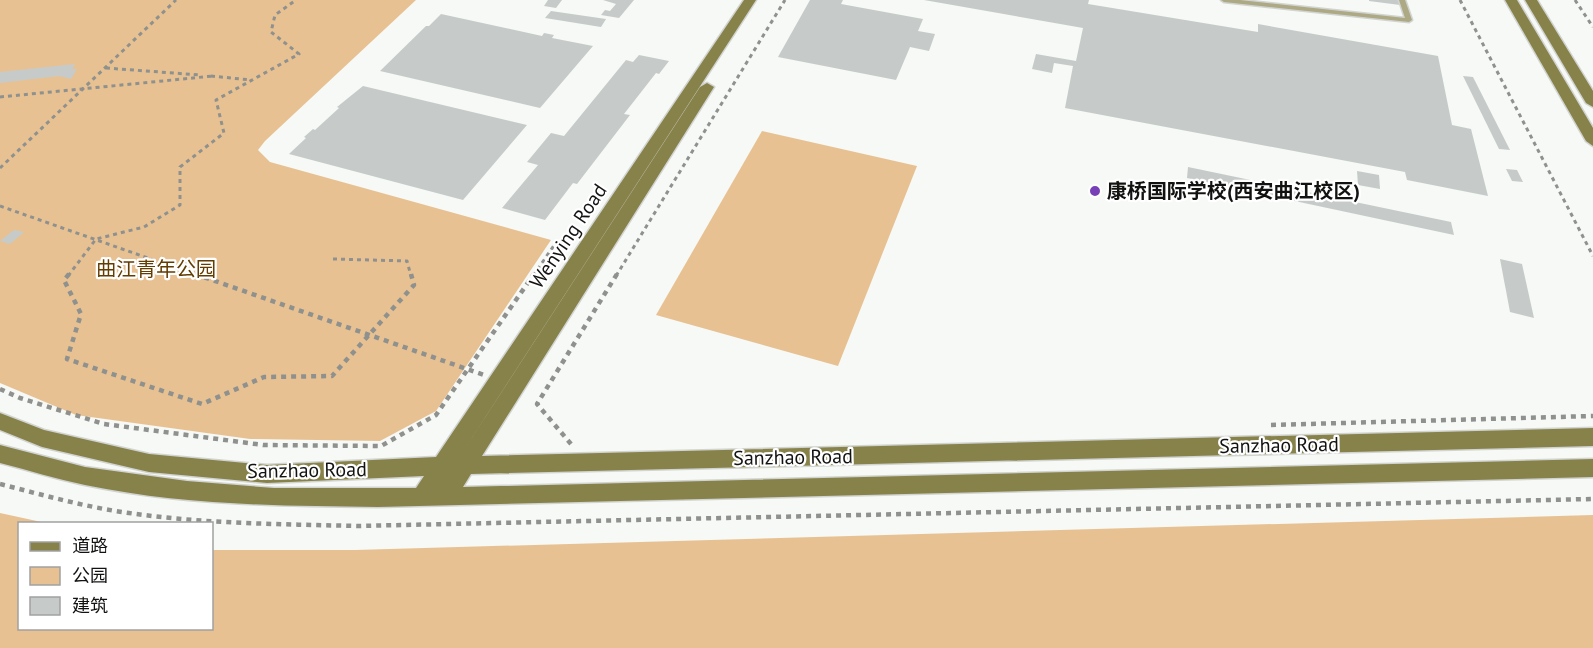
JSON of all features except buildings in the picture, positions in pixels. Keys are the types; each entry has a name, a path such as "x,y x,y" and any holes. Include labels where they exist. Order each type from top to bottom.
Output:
{"street":[{"name":"Wenying Road","path":"422,496 750,0"},
{"name":"Wenying Road","path":"446,495 763,0"},
{"path":"1511,0 1593,141"},
{"path":"1531,0 1593,103"},
{"name":"Sanzhao Road","path":"0,421 42,438 149,463 267,474 464,465 1593,437"},
{"name":"Sanzhao Road","path":"0,454 85,476 187,490 274,497 422,496 1593,468"}],"lane":[{"path":"1224,0 1409,20 1402,0"}],"path":[{"path":"0,168 176,0"},
{"path":"296,0 275,15 271,32 299,54 216,100 224,133 180,167 180,205 144,227 96,239 64,280 81,314 68,359 202,404 264,377 332,376 414,285 407,261 333,259"},
{"path":"582,444 570,444 537,404 785,0"},
{"path":"1460,0 1593,256"},
{"path":"1575,0 1593,27"},
{"path":"105,68 252,80"},
{"path":"0,97 213,76"},
{"path":"0,206 498,380"},
{"path":"0,390 104,423 178,435 263,446 381,446 436,415 555,244"},
{"path":"1260,425 1593,416"},
{"path":"0,484 86,506 131,514 215,522 357,526 1593,499"}],"green space":[{"name":"曲江青年公园","path":"0,0 416,0 258,150 270,162 551,240 436,411 380,441 250,439 76,415 0,383"},
{"path":"762,131 917,166 838,366 656,315"},
{"path":"0,513 41,522 18,522 18,630 213,630 213,550 355,550 1593,515 1593,648 0,648"}],"place":[{"name":"康桥国际学校(西安曲江校区)","path":"1095,191"}]}
